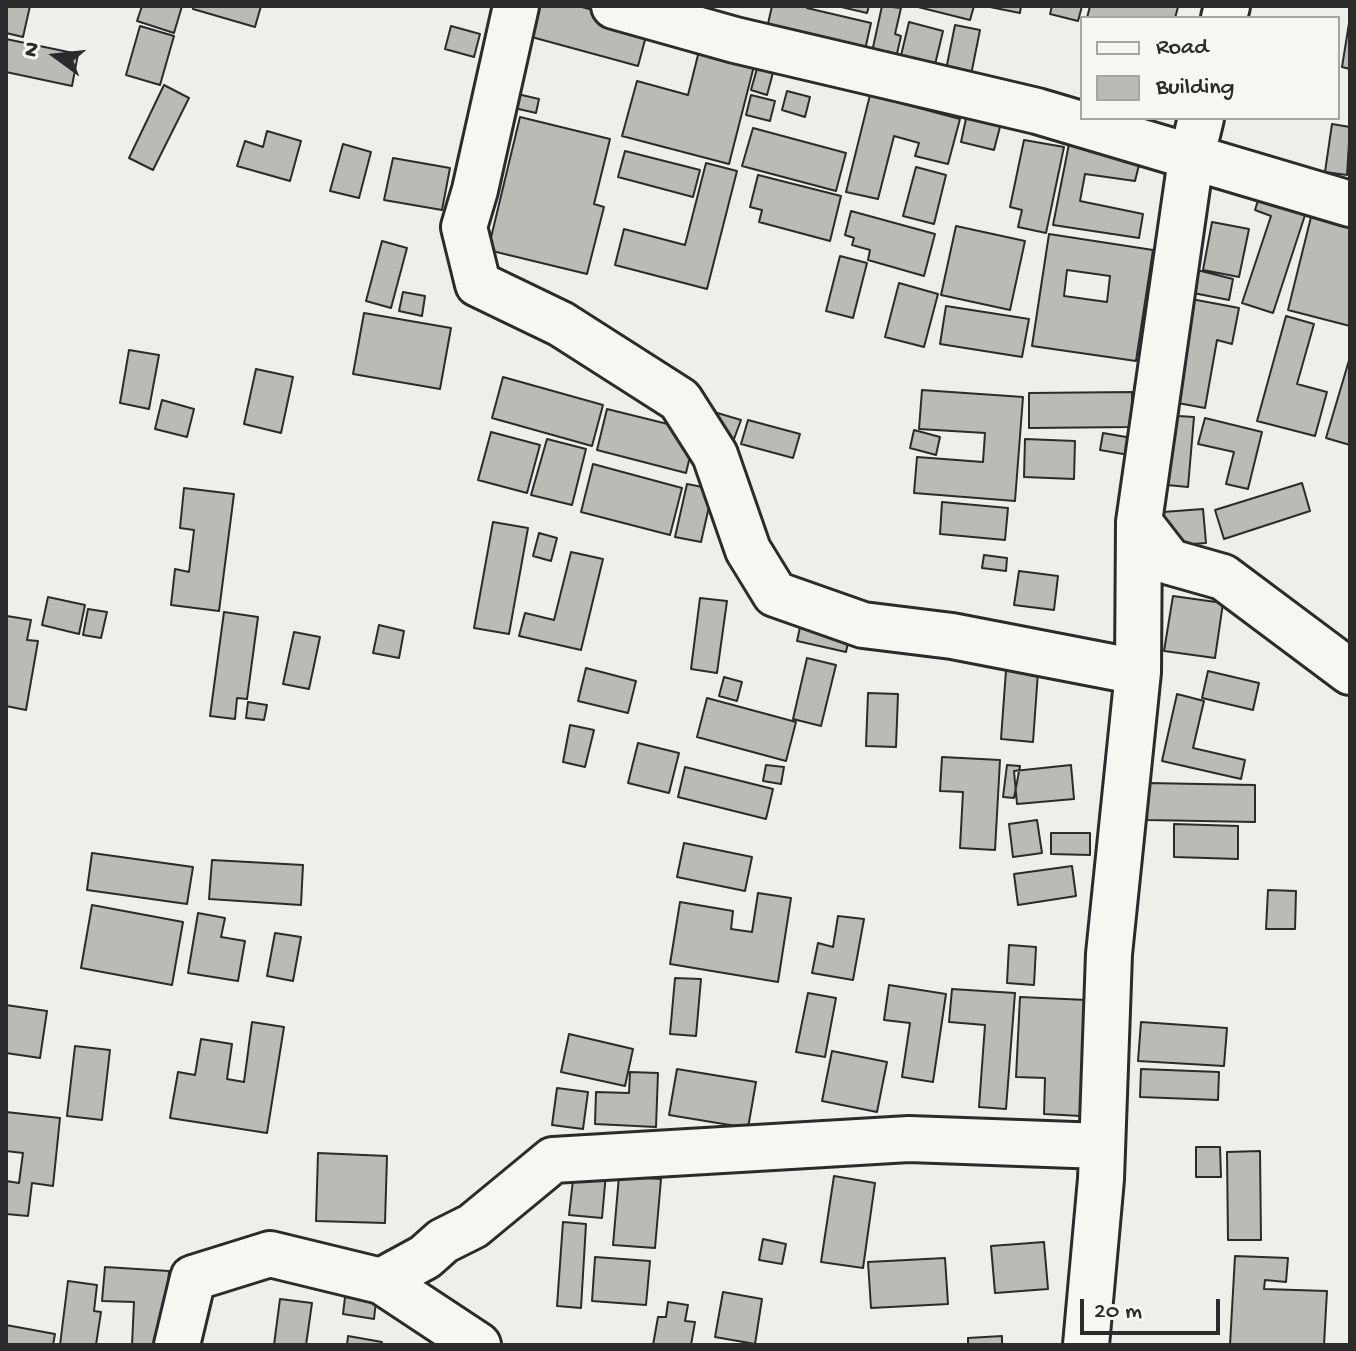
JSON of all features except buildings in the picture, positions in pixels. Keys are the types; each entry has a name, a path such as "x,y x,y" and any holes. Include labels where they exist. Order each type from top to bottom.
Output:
{"street":[{"path":"516,6 464,227 478,284 561,324 680,400 715,455 748,550 775,594 863,625 952,636 1138,672"},
{"path":"614,6 735,40 1080,118"},
{"path":"1090,120 1196,138 1350,204"},
{"path":"1086,1345 1102,1146 1109,954 1138,672 1139,522 1196,138"},
{"path":"1139,522 1170,562 1223,577 1350,672"},
{"path":"381,1281 425,1257 443,1241 473,1226 553,1160 909,1139 1102,1146"},
{"path":"177,1345 193,1278 270,1254 381,1281 478,1345"}]}
